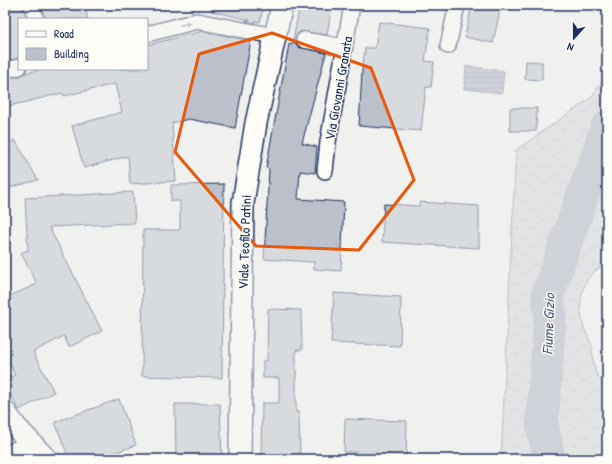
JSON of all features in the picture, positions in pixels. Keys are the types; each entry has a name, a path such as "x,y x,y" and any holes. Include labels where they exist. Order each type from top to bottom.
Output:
{"main road":[{"name":"Viale Teofilo Patini","path":"240,459 243,203 256,123 282,5"},
{"path":"5,412 16,427 46,459"}],"street":[{"path":"32,5 36,18"},
{"name":"Via Giovanni Granata","path":"325,171 328,142 352,5"},
{"path":"448,46 457,5"},
{"path":"148,34 197,20 275,36"},
{"path":"304,40 344,47"},
{"path":"5,70 18,67"},
{"path":"5,454 30,443"}],"highlighted area":[{"path":"272,33 371,68 414,180 359,250 256,246 175,152 199,54"}],"green space":[{"path":"607,73 607,264 599,268 587,281 581,297 581,315 592,348 595,369 598,377 607,385 607,459 501,459 516,150 591,98"}],"water":[{"path":"466,66 504,71 502,93 464,89"}],"building":[{"path":"5,5 23,5 27,18 18,18 18,58 5,61"},
{"path":"41,5 84,5 88,18 45,18"},
{"path":"212,5 264,5 260,22 255,21 255,23 245,21 250,20 211,11"},
{"path":"300,5 332,5 327,35 301,31 295,38 295,43 299,47 326,53 302,143 317,147 315,173 300,171 298,199 344,202 341,271 314,269 314,262 264,259 269,169 266,168 289,44 292,45"},
{"path":"472,5 501,5 493,43 465,37"},
{"path":"379,22 430,28 425,61 434,62 431,87 426,87 421,131 359,126 362,71 365,48 375,48"},
{"path":"203,31 251,41 235,128 189,119 172,123 176,181 130,184 128,156 84,168 72,126 122,112 115,84 64,96 63,93 5,107 5,79 39,70 148,70 148,45"},
{"path":"526,61 542,62 542,80 525,79"},
{"path":"510,108 537,108 536,131 510,131"},
{"path":"15,140 38,180 5,189 5,146"},
{"path":"224,184 222,378 142,376 143,230 180,230 180,201 171,201 171,185"},
{"path":"133,192 135,223 49,227 102,331 69,347 64,336 33,352 54,392 19,410 5,385 5,380 15,375 5,353 5,298 37,284 21,253 28,250 25,198"},
{"path":"420,202 479,206 479,248 382,242 384,204 419,206"},
{"path":"334,293 401,297 400,346 331,343"},
{"path":"268,309 301,310 302,350 296,350 296,412 299,412 300,459 261,459 262,403 279,403 279,378 263,378 263,361 267,361"},
{"path":"119,399 136,445 98,459 69,459 55,422"},
{"path":"175,404 220,404 222,459 176,459"},
{"path":"345,419 407,421 406,458 383,457 383,459 357,459 357,452 344,452"}],"waterway":[{"name":"Fiume Gizio","path":"549,459 542,423 550,317 548,293 607,127"}]}
